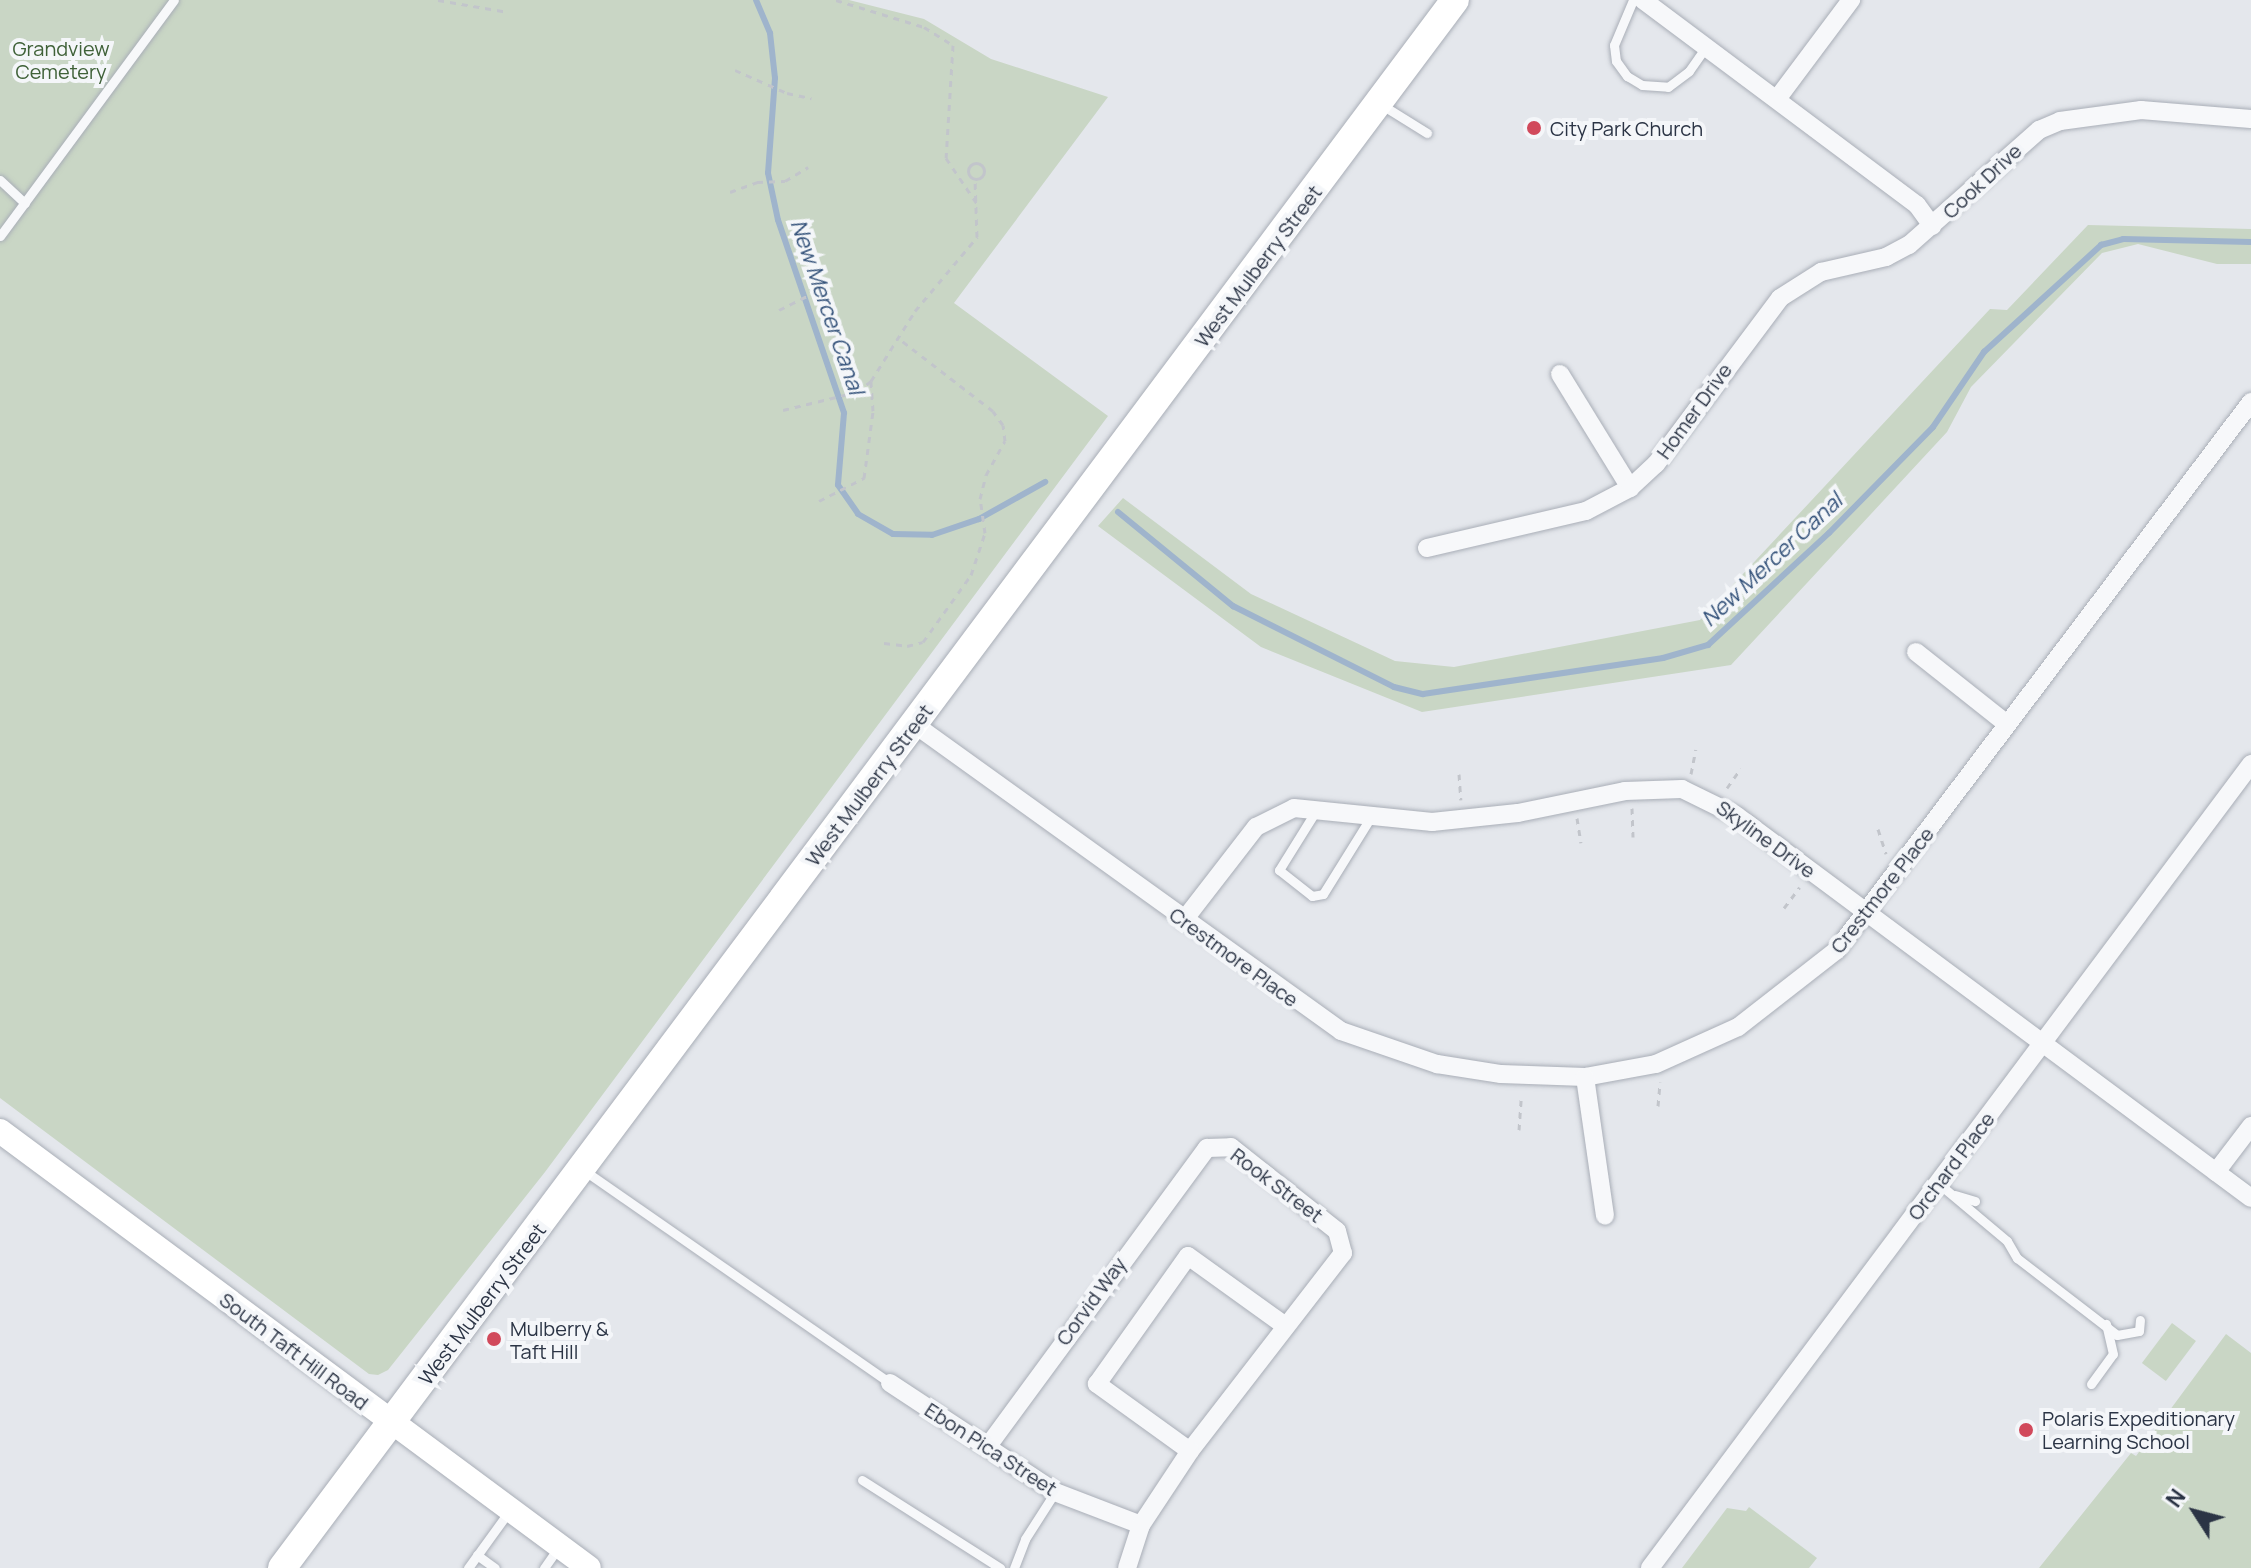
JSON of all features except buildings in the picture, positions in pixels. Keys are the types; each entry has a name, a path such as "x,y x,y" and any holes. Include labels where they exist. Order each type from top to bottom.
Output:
{"main road":[{"name":"West Mulberry Street","path":"282,1568 1455,0"},
{"name":"South Taft Hill Road","path":"0,1131 587,1567"}],"street":[{"name":"Cook Drive","path":"1643,0 1917,205 1932,226 2014,148 2060,121 2141,110 2251,119"},
{"path":"1777,99 1851,0"},
{"name":"Homer Drive","path":"1427,548 1586,511 1630,488 1656,464 1780,298 1821,272 1886,257 1932,226"},
{"path":"1560,374 1630,488"},
{"name":"Crestmore Place","path":"914,724 1330,1024 1388,1051 1501,1074 1585,1077 1656,1064 1738,1027 1809,975 1869,913 2007,724 2251,402"},
{"path":"1916,652 2007,724"},
{"name":"Orchard Place","path":"1650,1568 2251,764"},
{"name":"Skyline Drive","path":"1184,920 1256,827 1284,811 1317,809 1432,822 1475,819 1625,791 1682,789 1737,816 2251,1198"},
{"path":"1585,1077 1605,1216"},
{"path":"2216,1172 2251,1126"},
{"name":"Rook Street","path":"1195,1157 1207,1148 1231,1147 1337,1231 1343,1253 1284,1325"},
{"name":"Corvid Way","path":"988,1446 1195,1157"},
{"path":"1127,1568 1141,1525 1190,1451 1284,1325 1188,1256 1097,1384 1190,1451"},
{"name":"Ebon Pica Street","path":"890,1383 1055,1492 1141,1525"}],"lane":[{"path":"0,236 174,0"},
{"path":"1633,0 1614,45 1616,61 1627,76 1642,85 1668,87 1689,71 1706,47"},
{"path":"1379,103 1427,133"},
{"path":"0,180 25,203"},
{"path":"1317,809 1279,870 1312,896 1323,894 1372,815"},
{"path":"582,1169 890,1383"},
{"path":"1938,1183 1955,1195 1975,1201"},
{"path":"1955,1195 1966,1211 2007,1241 2017,1258 2106,1324 2127,1337 2139,1331 2140,1320"},
{"path":"2091,1384 2113,1354 2106,1324"},
{"path":"862,1480 1000,1568"},
{"path":"1014,1568 1025,1539 1055,1492"},
{"path":"468,1568 510,1510"},
{"path":"544,1568 560,1546"},
{"path":"477,1555 491,1567"}],"path":[{"path":"438,0 508,12"},
{"path":"836,0 924,27 953,45 946,158 980,208"},
{"path":"735,70 762,84 811,98"},
{"path":"783,410 857,392 871,381 897,337 971,247 980,208 975,179 967,169 977,162 984,172 975,179"},
{"path":"730,192 757,182 785,181 808,167"},
{"path":"779,310 823,288"},
{"path":"884,643 907,646 923,642 971,575 985,533 980,499 986,475 1005,441 1003,425 993,411 897,337"},
{"path":"819,501 864,478 870,452 871,381"},
{"path":"1691,774 1696,749"},
{"path":"1727,788 1741,768"},
{"path":"1459,774 1461,800"},
{"path":"1632,808 1633,837"},
{"path":"1577,818 1581,843"},
{"path":"1878,829 1886,858"},
{"path":"1784,908 1800,887"},
{"path":"1658,1106 1659,1079"},
{"path":"1519,1130 1521,1098"}],"green space":[{"name":"Grandview Cemetery","path":"0,0 849,0 924,19 991,59 1108,97 954,303 1108,416 545,1172 388,1370 378,1375 369,1374 0,1098"},
{"path":"2088,225 2251,229 2251,264 2217,264 2138,244 2102,253 1971,387 1947,432 1731,665 1422,712 1261,647 1098,526 1123,498 1251,594 1395,661 1454,667 1700,620 1990,309 2007,310"},
{"path":"2172,1323 2196,1341 2166,1381 2142,1363"},
{"path":"2226,1334 2251,1353 2251,1568 2039,1568 2131,1453 2136,1456"},
{"path":"1749,1507 1817,1558 1809,1568 1682,1568 1727,1508 1746,1511"}],"waterway":[{"name":"New Mercer Canal","path":"756,0 770,33 775,78 768,173 778,220 844,413 838,485 858,514 893,534 932,535 979,519 1045,482"},
{"name":"New Mercer Canal","path":"1118,512 1233,606 1394,687 1423,694 1663,658 1708,645 1829,533 1933,427 1984,352 2101,245 2123,239 2251,242"}],"place":[{"name":"City Park Church","path":"1534,128"},
{"name":"Mulberry & Taft Hill","path":"494,1339"},
{"name":"Polaris Expeditionary Learning School","path":"2026,1430"}]}
